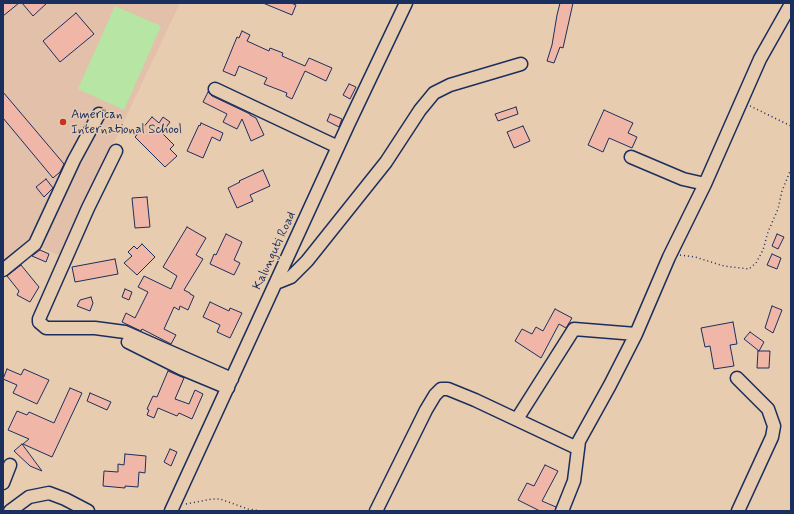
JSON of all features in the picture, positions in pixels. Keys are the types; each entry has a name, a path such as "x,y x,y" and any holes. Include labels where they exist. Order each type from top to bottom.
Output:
{"street":[{"path":"562,511 574,481 579,440 610,385 636,334 669,257 705,184 760,58 791,4"},
{"name":"Kalunguti Road","path":"173,508 403,5"},
{"path":"276,283 291,277 308,261 386,162 420,110 434,93 450,85 521,64"},
{"path":"216,89 338,147"},
{"path":"3,270 35,244 74,160 99,114"},
{"path":"116,151 88,208 39,322 46,328 95,328 117,332 122,340 138,348 230,383"},
{"path":"631,157 682,179 705,184"},
{"path":"517,420 574,328 636,334"},
{"path":"737,378 768,409 774,426 772,437 738,511"},
{"path":"376,511 426,410 435,395 441,389 448,389 577,448"},
{"path":"3,483 10,465"},
{"path":"10,511 29,497 48,493 65,499 88,511"}],"path":[{"path":"741,101 791,126"},
{"path":"669,257 679,255 695,257 724,266 749,269 756,263 763,250 768,232 778,209 782,191 791,169"},
{"path":"173,508 220,499 248,509 260,511"}],"shaded area":[{"name":"American International School","path":"3,3 180,3 60,256 30,242 3,263"}],"green space":[{"path":"115,6 161,26 124,110 78,89"}],"building":[{"path":"3,3 19,3 3,16"},
{"path":"22,3 47,3 33,16"},
{"path":"263,3 291,3 296,5 292,15"},
{"path":"560,3 573,3 563,48 560,47 554,63 547,61 552,45"},
{"path":"76,13 94,34 60,62 43,41"},
{"path":"242,31 250,35 247,41 269,51 270,48 283,53 282,56 305,66 309,58 332,68 326,81 305,71 292,99 286,96 287,93 264,84 267,78 239,66 235,76 223,71 237,37 239,38"},
{"path":"349,84 356,87 350,99 343,95"},
{"path":"3,92 64,164 60,172 53,178 3,118"},
{"path":"208,92 212,96 256,118 264,135 251,141 242,119 237,129 223,122 227,114 203,102"},
{"path":"516,107 518,114 498,121 495,114"},
{"path":"604,110 633,123 628,133 637,137 632,148 609,138 603,152 588,145"},
{"path":"330,114 342,119 339,127 327,121"},
{"path":"152,117 159,123 163,117 170,122 162,133 174,145 170,149 177,156 165,167 135,137"},
{"path":"201,123 223,133 220,141 212,137 203,158 187,151"},
{"path":"523,126 530,141 514,148 507,132"},
{"path":"263,170 270,186 250,195 253,201 237,208 228,188"},
{"path":"46,179 53,188 44,197 36,187"},
{"path":"147,197 150,227 135,228 132,198"},
{"path":"187,227 206,238 196,255 203,259 184,290 194,296 188,310 180,306 179,310 174,307 164,329 176,335 171,344 142,329 141,331 122,322 126,313 135,318 148,292 138,287 144,276 171,289 177,276 163,267"},
{"path":"226,234 242,242 234,260 240,263 234,275 210,264"},
{"path":"777,234 784,237 778,249 772,246"},
{"path":"142,244 155,257 137,275 124,263 132,256 128,252 134,246 137,249"},
{"path":"40,250 49,254 46,262 32,256"},
{"path":"772,254 781,258 777,269 767,265"},
{"path":"115,259 118,274 75,282 72,267"},
{"path":"21,265 39,287 30,302 17,295 19,291 7,276"},
{"path":"125,289 132,292 129,300 122,297"},
{"path":"91,297 93,303 90,311 77,306 80,300"},
{"path":"210,302 229,311 230,308 242,313 230,338 217,332 220,325 203,317"},
{"path":"772,306 782,310 773,333 765,328"},
{"path":"555,309 572,318 566,328 559,324 541,358 515,341 522,329 532,334 536,327 543,331"},
{"path":"733,322 737,344 730,345 734,366 714,369 710,346 705,347 701,328"},
{"path":"750,332 764,342 759,351 744,339"},
{"path":"758,351 770,351 769,368 757,368"},
{"path":"7,369 21,375 24,369 49,380 37,404 13,393 17,385 3,379"},
{"path":"168,371 184,378 175,399 189,404 195,390 203,394 192,419 179,413 177,416 158,408 154,418 147,415 149,410 147,409 153,396 157,397"},
{"path":"70,388 82,393 52,457 23,444 29,439 8,430 17,411 27,415 29,412 54,423"},
{"path":"90,393 111,402 107,410 87,401"},
{"path":"22,444 42,471 30,466 14,451"},
{"path":"170,449 177,452 171,466 164,462"},
{"path":"125,454 146,456 145,473 139,472 138,487 125,486 125,488 103,486 104,471 118,472 118,464 124,465"},
{"path":"545,465 558,471 542,501 556,507 555,511 540,511 518,500 527,483 534,486"}],"place":[{"name":"American International School","path":"63,122"}]}
